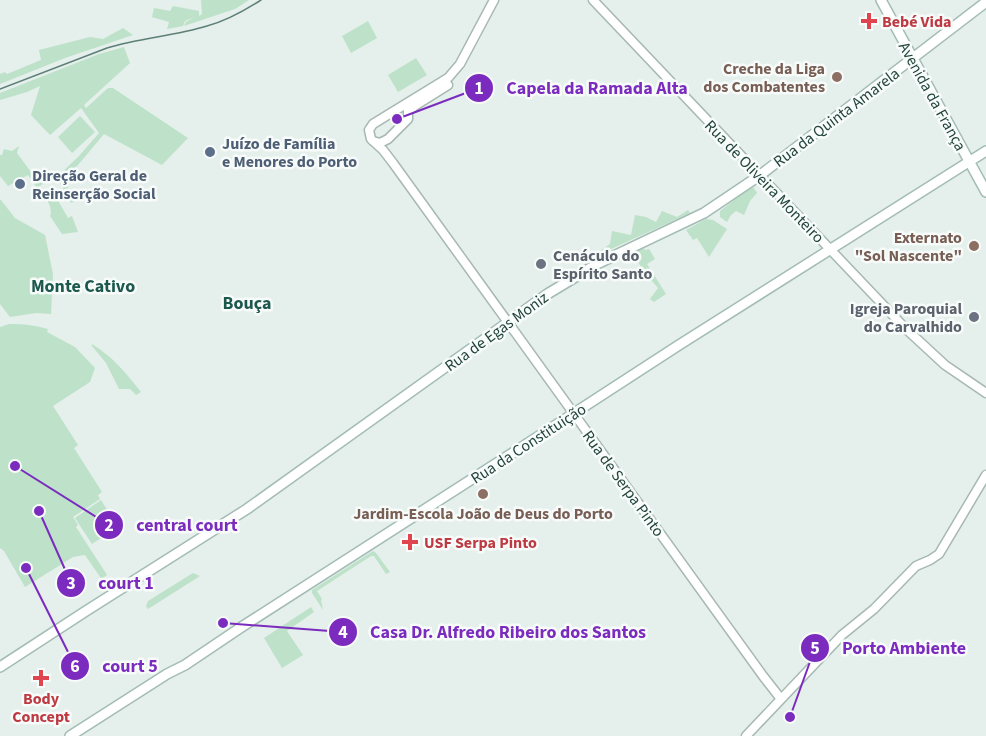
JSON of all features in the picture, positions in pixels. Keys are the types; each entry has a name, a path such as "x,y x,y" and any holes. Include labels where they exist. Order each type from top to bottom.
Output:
{"main road":[{"name":"Avenida da França","path":"880,0 986,192"},
{"name":"Rua da Quinta Amarela","path":"759,176 986,2"},
{"name":"Rua da Constituição","path":"70,736 185,665 679,345 986,151"},
{"name":"Rua de Egas Moniz","path":"0,667 247,509 549,292 576,275 704,213 759,176"}],"street":[{"path":"408,111 408,119 387,140 380,143 370,138 370,126 446,80 460,64 494,0"},
{"name":"Rua de Oliveira Monteiro","path":"592,0 912,336 945,365 986,393"},
{"path":"408,111 448,85 458,74 460,64"},
{"path":"399,107 408,111"},
{"path":"383,150 387,140"},
{"name":"Rua de Serpa Pinto","path":"373,141 383,150 781,699"},
{"path":"746,736 842,635 874,609 916,566 939,554 986,475"}],"green space":[{"path":"201,0 249,0 235,9 184,26 194,17 185,21 183,26 167,29 169,22 152,17 154,8 170,11 173,6 199,11 199,16 202,14"},
{"path":"368,21 377,38 351,53 342,36"},
{"path":"123,28 133,35 65,58 0,84 0,74 5,72 7,74 41,60 39,50 90,37 103,39"},
{"path":"124,47 130,63 84,105 86,108 108,88 113,88 188,138 162,165 104,134 78,165 63,178 75,201 71,203 57,177 99,133 81,108 50,135 31,115 40,86 0,100 0,93 99,54"},
{"path":"416,58 427,75 398,92 388,75"},
{"path":"80,116 95,132 72,153 58,137"},
{"path":"19,146 17,153 31,172 34,170 44,183 37,188 28,175 8,186 0,176 0,155 4,149 12,151"},
{"path":"751,187 757,193 750,201 744,215 736,211 727,222 720,217 720,211"},
{"path":"56,197 68,218 72,216 78,232 62,234 50,216 50,206 47,200"},
{"path":"0,200 15,218 45,235 53,274 51,314 36,313 10,317 0,304"},
{"path":"688,210 690,213 688,214 600,254 598,252 610,244 612,231 631,235 635,215 656,222 662,211 677,217"},
{"path":"706,219 713,220 727,229 709,257 697,238 693,240 686,230"},
{"path":"644,248 649,249 655,259 647,264 666,294 654,302 650,299 658,288 637,270 641,267 633,253"},
{"path":"9,324 48,329 47,332 75,347 95,368 90,382 53,406 78,445 74,448 102,492 98,495 100,499 73,517 78,525 76,527 107,575 104,577 108,582 105,584 85,555 73,557 25,587 0,548 0,327"},
{"path":"92,344 113,360 141,392 136,395 130,389 119,389 106,363"},
{"path":"101,500 118,527 92,544 75,518"},
{"path":"373,551 390,572 386,574 374,556 371,556 317,591 322,599 323,610 312,590"},
{"path":"193,573 200,576 148,609 146,606 148,601"},
{"path":"311,607 314,612 287,631 303,655 282,668 264,638"}],"tram line":[{"path":"0,89 107,48 214,24 261,0"}],"place":[{"name":"Bebé Vida","path":"869,21"},
{"name":"Creche da Liga dos Combatentes","path":"837,77"},
{"name":"Capela da Ramada Alta","path":"397,119"},
{"name":"Juízo de Família e Menores do Porto","path":"210,152"},
{"name":"Direção Geral de Reinserção Social","path":"20,184"},
{"name":"Externato \"Sol Nascente\"","path":"974,246"},
{"name":"Cenáculo do Espírito Santo","path":"541,264"},
{"name":"Igreja Paroquial do Carvalhido","path":"974,317"},
{"name":"central court","path":"15,466"},
{"name":"Jardim-Escola João de Deus do Porto","path":"483,494"},
{"name":"court 1","path":"39,511"},
{"name":"USF Serpa Pinto","path":"410,542"},
{"name":"court 5","path":"26,568"},
{"name":"Casa Dr. Alfredo Ribeiro dos Santos","path":"223,623"},
{"name":"Body Concept","path":"41,678"},
{"name":"Porto Ambiente","path":"790,717"}],"district":[{"name":"Monte Cativo","path":"83,286"},
{"name":"Bouça","path":"247,303"}]}
